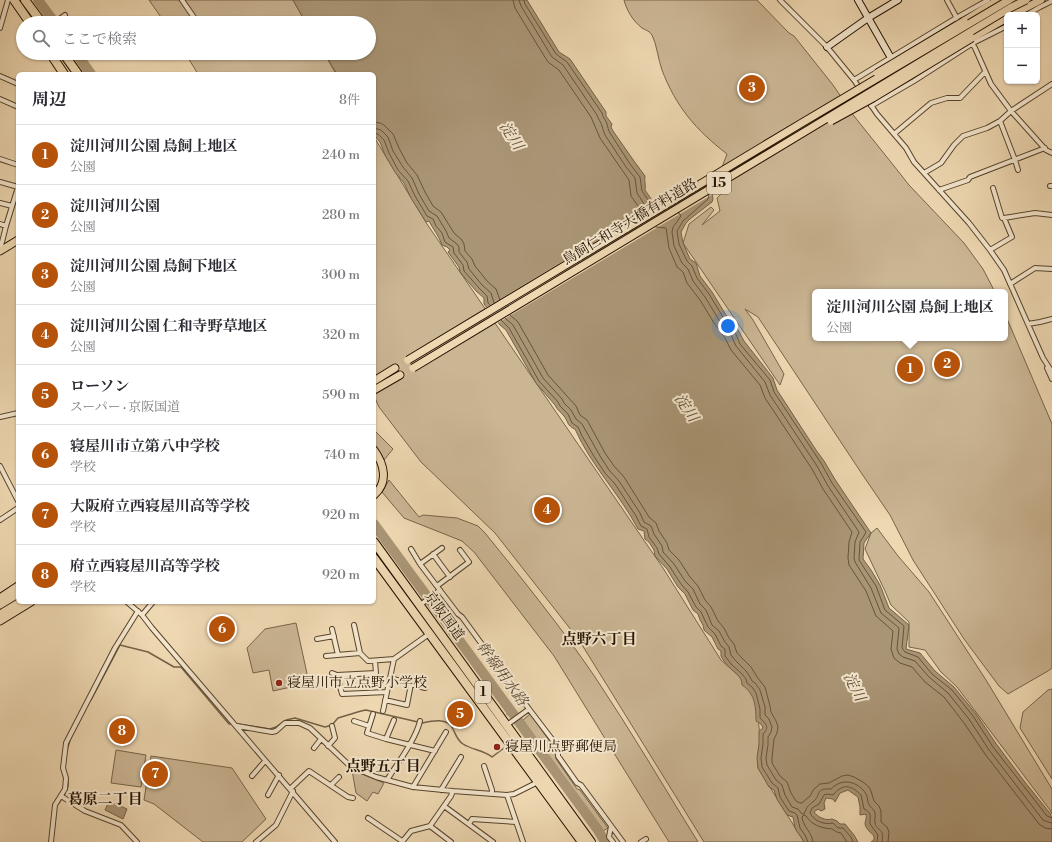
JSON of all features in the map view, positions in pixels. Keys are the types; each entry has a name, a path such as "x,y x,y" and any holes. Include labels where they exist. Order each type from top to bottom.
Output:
{"highway":[{"path":"14,0 25,16"},
{"path":"25,0 37,16"},
{"path":"55,60 63,72"},
{"path":"68,60 77,72"},
{"name":"京阪国道","path":"376,545 422,603 510,723 591,842"},
{"name":"京阪国道","path":"376,561 582,842"}],"main road":[{"path":"800,124 803,119 855,86 998,0"},
{"name":"鳥飼仁和寺大橋有料道路","path":"408,360 1009,0"},
{"name":"鳥飼仁和寺大橋有料道路","path":"413,368 1026,0"},
{"path":"1018,12 1041,0"},
{"path":"804,132 810,132 874,98 972,41 1004,20"},
{"path":"0,251 16,241"},
{"path":"376,378 396,368"},
{"path":"376,389 400,375"},
{"path":"376,394 381,390 383,384"},
{"path":"376,453 382,463 384,475 383,482 376,493"},
{"path":"0,598 16,587"},
{"path":"0,605 16,595"},
{"path":"0,614 17,604"},
{"path":"0,621 27,604"}],"street":[{"path":"0,28 8,0"},
{"path":"182,0 193,16"},
{"path":"780,0 827,47 854,80 877,114 906,148 914,162 969,223 990,250 1004,270 1052,379"},
{"path":"858,0 891,58 911,83"},
{"path":"827,47 868,18 898,0"},
{"path":"947,0 956,18 972,41 991,84 1011,111 1045,148 1052,153"},
{"path":"854,80 988,0"},
{"path":"1031,12 1052,1"},
{"path":"871,106 911,83 972,41 1004,27"},
{"path":"894,134 931,103 947,98 960,98 985,72"},
{"path":"0,76 16,83"},
{"path":"924,173 941,162 963,136 987,128 1000,121 1011,111 1052,84"},
{"path":"0,99 16,106"},
{"path":"1000,121 1018,170"},
{"path":"939,190 968,180 1045,148"},
{"path":"0,159 16,164"},
{"path":"0,182 16,186"},
{"path":"990,250 1012,237 1004,218 1002,218 993,188"},
{"path":"0,251 16,193"},
{"path":"0,203 12,206"},
{"path":"1004,218 1035,213 1052,215"},
{"path":"0,224 6,226"},
{"path":"1010,284 1035,268 1052,269"},
{"path":"1028,324 1052,319"},
{"path":"1043,358 1052,372"},
{"path":"0,417 16,413"},
{"path":"0,466 16,497"},
{"path":"0,520 16,509"},
{"path":"420,564 442,548"},
{"path":"411,549 420,564 458,614 462,617 558,747 558,756 577,783 581,785 624,842"},
{"path":"422,603 432,596 438,588 469,562 460,550"},
{"path":"433,554 450,577"},
{"path":"129,604 142,615 265,761 279,775 336,842"},
{"path":"142,615 151,604"},
{"path":"51,842 55,805 62,797 66,783 63,768 66,743 114,648 138,611"},
{"path":"354,625 360,653 368,661 394,659 430,634"},
{"path":"332,629 338,655"},
{"path":"317,639 334,636"},
{"path":"326,656 360,653"},
{"path":"383,711 394,659"},
{"path":"332,673 337,675 376,673 375,661"},
{"path":"337,675 342,694 387,692"},
{"path":"390,678 425,688"},
{"path":"385,700 407,705 411,684"},
{"path":"510,723 529,709"},
{"path":"373,714 367,733 435,751"},
{"path":"386,739 394,720"},
{"path":"354,721 369,726"},
{"path":"387,780 409,745 420,721"},
{"path":"236,726 272,732 276,731 285,723 298,723 310,728 350,766 376,777 413,787 453,792 507,795 514,794 538,782"},
{"path":"328,746 335,738 332,726"},
{"path":"413,787 446,732"},
{"path":"314,748 322,739"},
{"path":"440,790 461,756"},
{"path":"252,776 265,761"},
{"path":"484,766 492,794"},
{"path":"256,842 276,825 292,790 309,771 348,797 353,798"},
{"path":"268,795 279,775"},
{"path":"331,785 339,777"},
{"path":"368,818 402,841 411,831 430,826 453,792"},
{"path":"507,795 523,842"},
{"path":"62,797 85,811 121,825 137,842"},
{"path":"444,806 493,842"},
{"path":"469,824 472,819 516,822"},
{"path":"430,826 451,842"},
{"path":"611,826 609,837 613,842"},
{"path":"641,842 646,839"}],"shaded area":[{"path":"149,0 293,0 302,16 160,16"},
{"path":"624,0 757,0 789,33 794,36 833,85 854,116 909,185 964,243 983,269 993,289 812,289 812,341 1008,341 1008,321 1052,424 1052,668 1048,671 1008,694 999,686 964,639 913,560 890,515 758,317 745,309 753,320 784,374 780,385 683,243 689,224 711,207 714,210 702,225 720,211 717,198 723,192 716,181 727,154 697,127 681,107 662,70 652,35 633,19"},
{"path":"189,60 328,60 335,72 197,72"},
{"path":"376,140 427,224 663,568 721,660 739,676 756,700 760,736 758,768 804,842 704,842 579,640 495,533 421,462 379,407 376,400"},
{"path":"376,432 393,449 384,460 376,447"},
{"path":"389,480 419,517 423,515 457,518 478,526 485,533 528,586 582,658 634,738 698,842 669,842 554,656 474,552 462,541 404,518 382,492"},
{"path":"877,528 898,556 929,592 986,680 1052,789 1052,814 957,687 941,672 925,650 909,647 909,622 891,605 865,549 871,533"},
{"path":"296,623 309,683 273,691 269,670 253,673 247,648 265,629"},
{"path":"1052,689 1052,779 1020,728 1023,712 1048,690"},
{"path":"530,714 556,750 556,759 577,789 580,790 608,828 603,831 523,720"},
{"path":"116,750 146,755 141,787 111,783"},
{"path":"151,756 232,768 266,819 242,842 203,842 154,804 144,800"},
{"path":"352,770 384,783 378,794 373,792 367,801 356,793"}],"water":[{"name":"淀川","path":"293,0 527,0 559,52 570,59 606,112 606,116 612,124 611,127 613,131 645,176 645,190 660,212 711,184 712,202 690,219 681,232 683,243 690,259 696,263 700,276 726,315 773,378 777,390 871,533 864,543 863,559 880,585 889,608 909,625 906,649 920,653 935,671 954,687 976,714 997,745 1052,817 1052,842 871,842 874,840 874,836 865,824 866,814 860,815 858,797 848,790 840,793 835,802 833,799 826,798 824,803 825,809 821,811 818,809 814,812 822,818 832,819 840,824 845,824 858,842 804,842 796,830 793,817 787,815 777,799 774,790 769,787 758,768 757,758 759,731 763,728 761,724 756,721 755,705 750,692 742,685 739,677 721,656 721,651 718,649 712,637 704,630 698,614 693,610 685,594 678,587 667,569 655,556 654,550 645,539 644,531 638,529 623,504 597,468 575,429 569,425 564,416 536,383 506,330 500,325 484,304 484,298 460,272 459,267 448,252 450,250 442,245 429,221 426,222 411,198 404,183 395,172 385,155 380,142 376,137 376,72 336,72 328,60 376,60 376,16 302,16"},
{"path":"109,801 127,809 123,819 105,810"}],"pier":[{"path":"711,182 713,183 715,193 496,324 485,308 658,204 661,210"}],"waterway":[{"name":"幹線用水路","path":"38,0 50,16"},
{"name":"幹線用水路","path":"81,60 90,72"},
{"name":"幹線用水路","path":"376,527 598,830 605,842"},
{"path":"91,700 120,645 148,652 174,667 181,667 229,724 231,724"},
{"path":"238,724 270,729 286,720 295,718 325,727 332,725 338,718 366,710 418,722"},
{"name":"幹線用水路","path":"507,714 512,713"},
{"path":"422,723 430,721 443,721 451,725 461,742 470,748 492,757 504,748"},
{"path":"67,750 71,737"},
{"path":"59,803 68,788 67,777"}],"tunnel":[{"path":"395,368 408,360"},
{"path":"400,375 413,368"}],"place":[{"name":"淀川河川公園 鳥飼下地区","path":"752,88"},
{"name":"淀川河川公園","path":"947,364"},
{"name":"淀川河川公園 鳥飼上地区","path":"910,369"},
{"name":"淀川河川公園 仁和寺野草地区","path":"547,510"},
{"name":"寝屋川市立第八中学校","path":"222,629"},
{"name":"寝屋川市立点野小学校","path":"279,683"},
{"name":"ローソン","path":"460,714"},
{"name":"府立西寝屋川高等学校","path":"122,731"},
{"name":"寝屋川点野郵便局","path":"497,747"},
{"name":"大阪府立西寝屋川高等学校","path":"155,774"}],"district":[{"name":"点野六丁目","path":"599,639"},
{"name":"点野五丁目","path":"383,766"},
{"name":"葛原二丁目","path":"105,799"}]}
